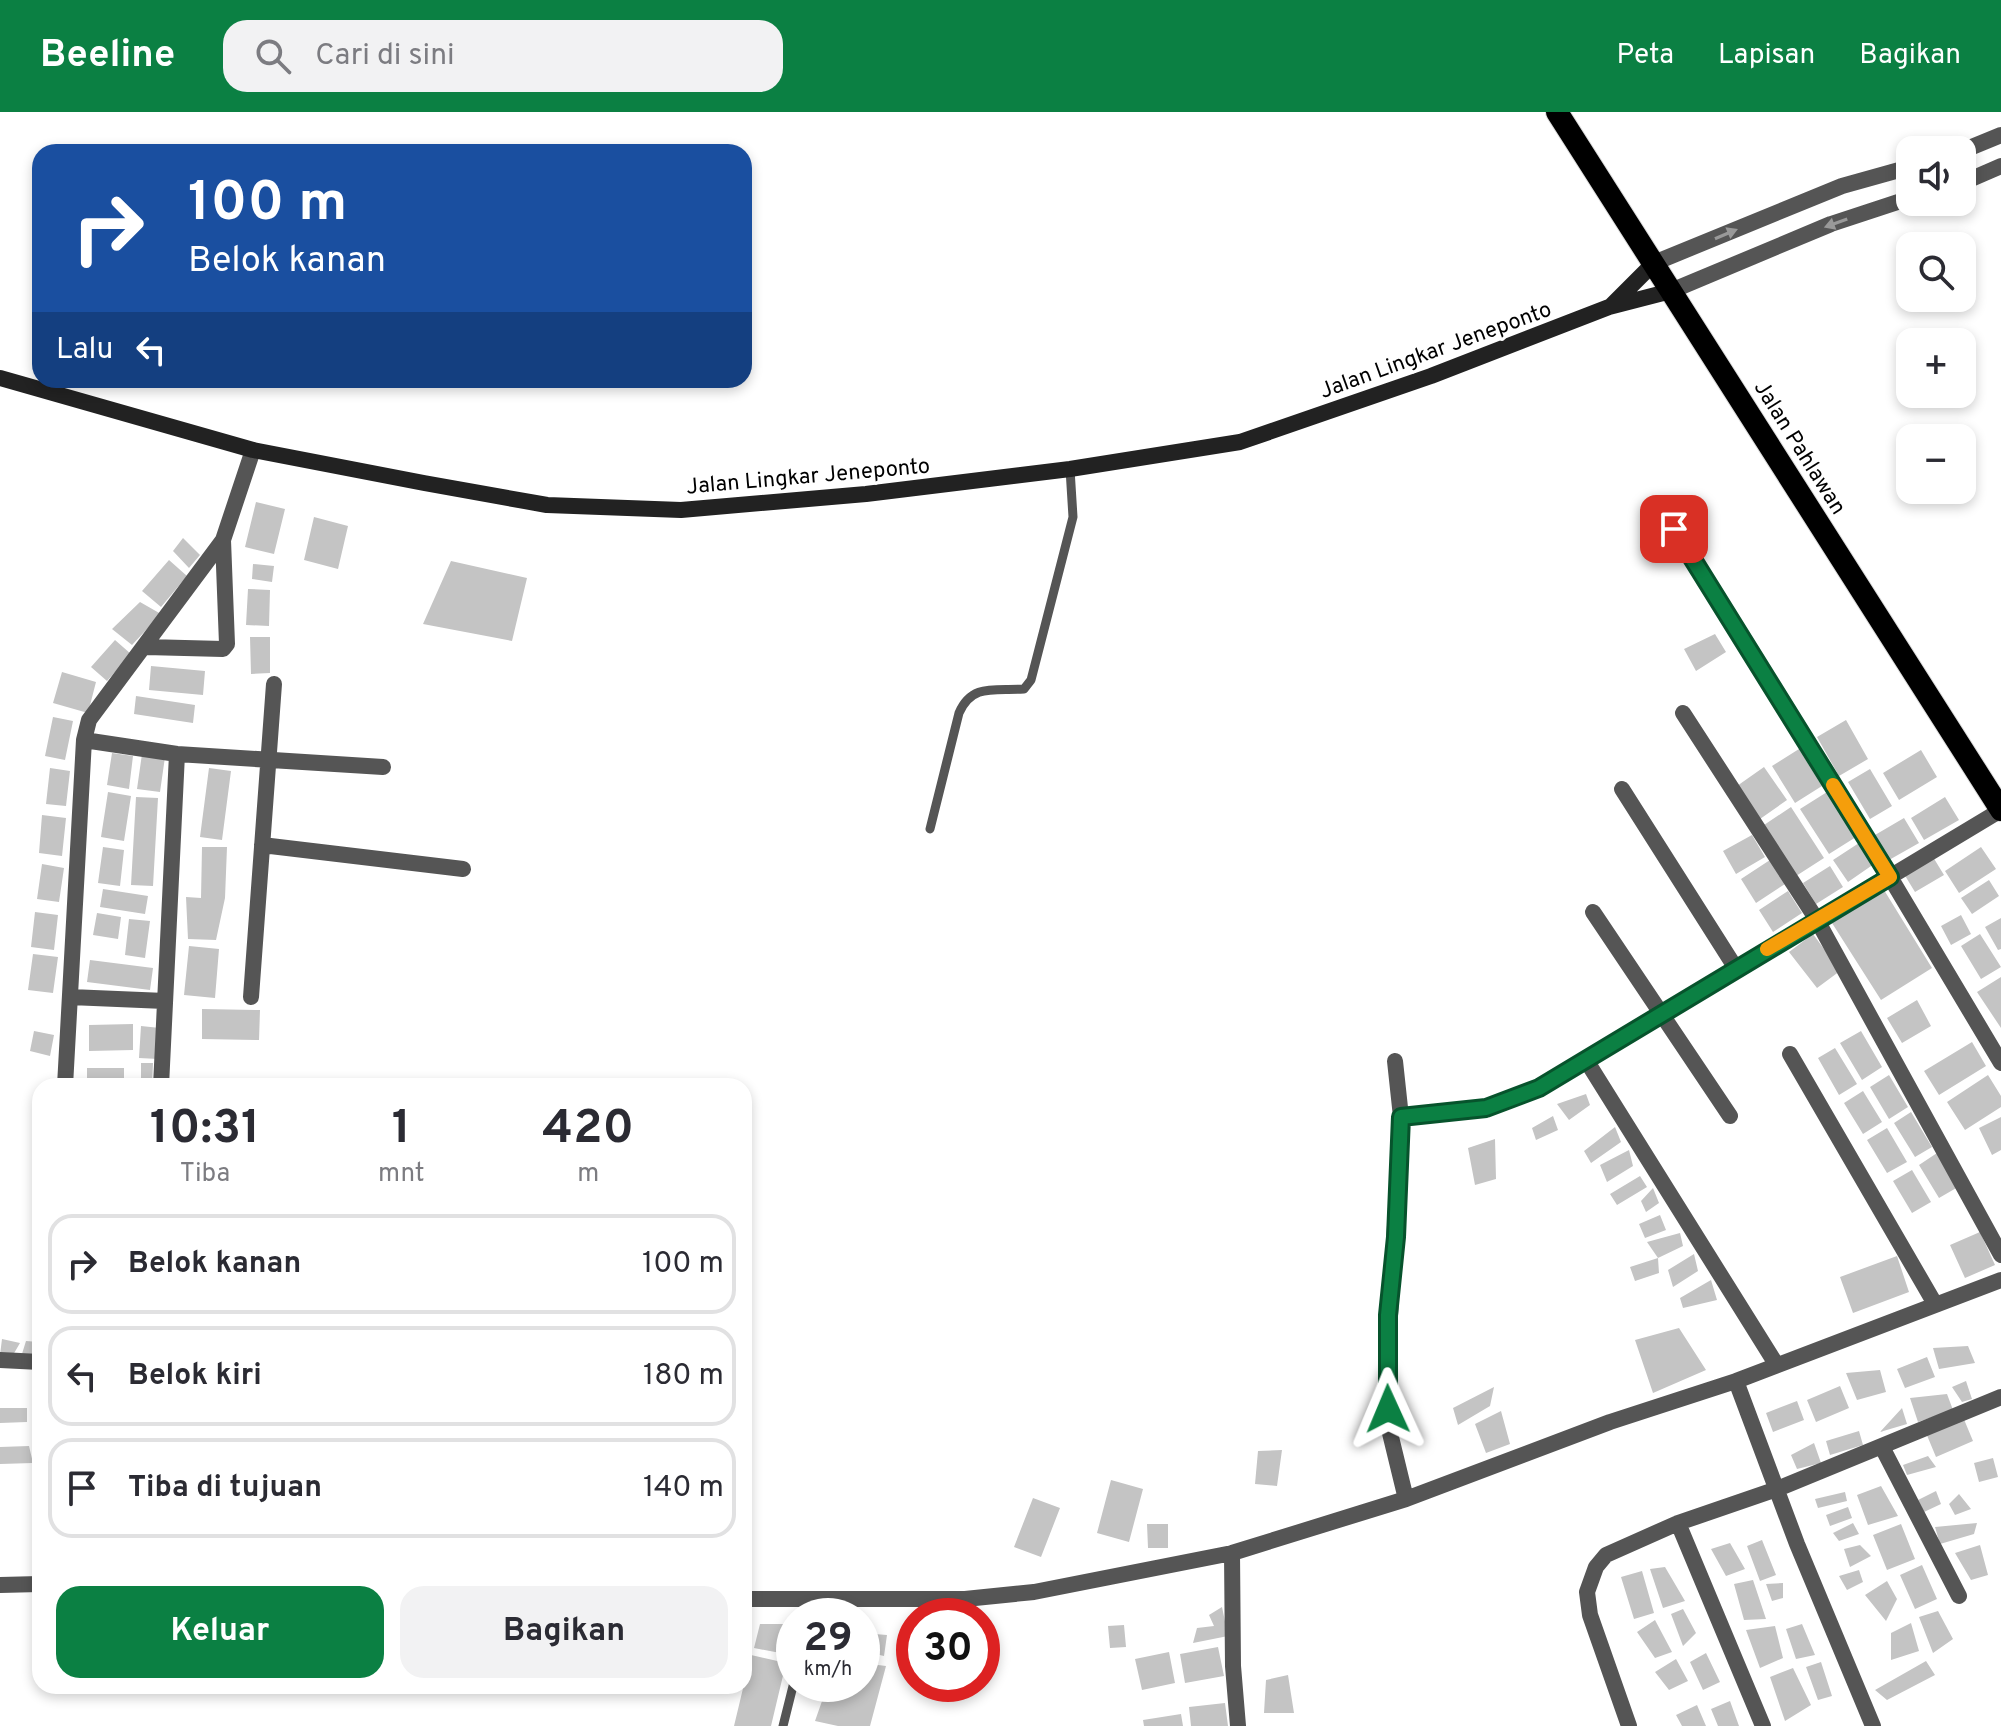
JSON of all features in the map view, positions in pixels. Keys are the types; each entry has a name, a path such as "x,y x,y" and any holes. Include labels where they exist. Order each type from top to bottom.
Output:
{"highway":[{"name":"Jalan Pahlawan","path":"1557,112 2001,810"}],"main road":[{"name":"Jalan Lingkar Jeneponto","path":"1609,307 1654,263"},
{"name":"Jalan Lingkar Jeneponto","path":"35,388 253,450 547,505 681,510 866,494 1070,469 1240,442 1431,376 1609,307 1671,291"},
{"name":"Jalan Lingkar Jeneponto","path":"0,378 32,387"}],"street":[{"path":"1976,145 2001,135"},
{"path":"1976,177 2001,166"},
{"path":"1654,263 1842,186 1896,171"},
{"path":"1671,291 1831,224 1896,203"},
{"path":"65,1078 84,740 89,720 223,540 253,450"},
{"path":"1674,529 1890,877 2001,1063"},
{"path":"146,647 223,649 227,644 223,540"},
{"path":"251,997 274,684"},
{"path":"1683,713 1817,920 2001,1255"},
{"path":"84,740 177,754 383,767"},
{"path":"161,1078 177,754"},
{"path":"1622,789 1735,967"},
{"path":"1401,1117 1486,1108 1539,1088 1735,967 2001,810"},
{"path":"262,845 463,869"},
{"path":"1593,912 1730,1116"},
{"path":"70,997 165,1001"},
{"path":"1790,1054 1935,1304"},
{"path":"1586,1060 1776,1364"},
{"path":"1395,1061 1401,1117 1386,1389 1389,1429 1406,1499"},
{"path":"880,1604 1034,1592 1232,1553 1406,1499 1610,1422 1736,1381 2001,1280"},
{"path":"0,1360 32,1362"},
{"path":"1736,1381 1873,1726"},
{"path":"1629,1726 1590,1615 1587,1592 1596,1567 1606,1555 1678,1523 1777,1489 2001,1397"},
{"path":"1882,1447 1959,1596"},
{"path":"1678,1523 1763,1726"},
{"path":"1232,1553 1233,1666 1238,1726"},
{"path":"0,1585 32,1584"},
{"path":"752,1600 776,1603"}],"lane":[{"path":"930,829 959,713 966,698 976,691 1024,689 1031,680 1073,517 1070,469"},
{"path":"783,1726 789,1702"}],"building":[{"path":"256,502 285,509 274,554 245,547"},
{"path":"314,517 348,526 338,569 304,560"},
{"path":"183,538 200,555 189,568 173,551"},
{"path":"169,560 187,576 161,607 142,591"},
{"path":"451,561 527,578 512,641 423,624"},
{"path":"253,564 274,566 272,582 252,579"},
{"path":"248,589 270,590 269,626 246,625"},
{"path":"140,602 161,614 132,645 112,629"},
{"path":"1715,634 1726,652 1696,671 1684,649"},
{"path":"250,637 270,637 270,673 251,674"},
{"path":"115,640 131,654 107,681 91,667"},
{"path":"151,666 205,671 203,695 149,690"},
{"path":"62,672 96,682 88,713 53,703"},
{"path":"136,696 195,705 193,723 134,714"},
{"path":"53,717 73,721 65,760 45,756"},
{"path":"1846,720 1868,759 1839,776 1817,737"},
{"path":"1799,749 1822,786 1795,803 1772,766"},
{"path":"1921,750 1937,777 1899,800 1883,773"},
{"path":"112,753 133,756 129,789 107,785"},
{"path":"142,754 165,757 160,792 137,789"},
{"path":"1764,767 1787,800 1760,819 1737,786"},
{"path":"50,768 70,771 66,806 46,804"},
{"path":"209,768 231,771 222,840 200,837"},
{"path":"1870,769 1892,806 1870,819 1848,782"},
{"path":"108,792 131,796 124,841 101,837"},
{"path":"1827,792 1856,837 1829,854 1800,809"},
{"path":"136,797 158,798 153,886 131,885"},
{"path":"1945,797 1959,820 1924,840 1911,818"},
{"path":"1791,807 1824,858 1796,876 1764,825"},
{"path":"42,815 66,818 62,856 39,853"},
{"path":"1904,818 1919,843 1889,860 1875,835"},
{"path":"1752,835 1765,857 1736,874 1723,851"},
{"path":"1859,843 1874,864 1848,882 1833,860"},
{"path":"103,847 124,850 120,886 98,883"},
{"path":"202,847 227,847 225,898 216,940 188,939 186,897 201,898"},
{"path":"1981,847 1996,869 1959,893 1945,871"},
{"path":"1933,857 1944,875 1915,892 1904,874"},
{"path":"1770,860 1785,884 1756,903 1741,879"},
{"path":"42,864 64,868 59,902 37,899"},
{"path":"1830,866 1843,887 1816,904 1803,883"},
{"path":"1989,880 1999,896 1972,914 1961,898"},
{"path":"103,889 148,896 145,914 100,907"},
{"path":"1884,890 1932,968 1881,1000 1832,923"},
{"path":"1788,891 1802,913 1773,932 1759,910"},
{"path":"35,912 58,915 54,950 31,947"},
{"path":"97,913 121,917 118,939 93,935"},
{"path":"1961,915 1971,934 1951,945 1941,926"},
{"path":"2001,918 2001,949 1998,950 1985,927"},
{"path":"129,919 150,921 145,958 125,955"},
{"path":"1813,934 1840,971 1817,988 1789,952"},
{"path":"1980,934 2001,967 1981,979 1961,946"},
{"path":"189,946 219,949 215,998 184,995"},
{"path":"33,954 58,957 53,993 28,990"},
{"path":"90,960 153,968 150,990 87,982"},
{"path":"2001,977 2001,1028 1977,992"},
{"path":"1917,1000 1931,1026 1902,1043 1887,1018"},
{"path":"202,1009 260,1010 259,1040 202,1039"},
{"path":"133,1024 133,1050 89,1051 89,1025"},
{"path":"141,1026 160,1028 158,1059 139,1058"},
{"path":"34,1031 54,1035 50,1056 30,1051"},
{"path":"1861,1031 1882,1067 1862,1080 1840,1043"},
{"path":"1972,1042 1986,1066 1939,1095 1924,1071"},
{"path":"1835,1048 1857,1084 1839,1095 1818,1058"},
{"path":"141,1063 153,1063 152,1078 141,1078"},
{"path":"87,1068 124,1068 124,1078 87,1078"},
{"path":"1889,1075 1908,1107 1889,1119 1870,1087"},
{"path":"1988,1075 2001,1096 2001,1107 1965,1130 1947,1102"},
{"path":"1863,1091 1882,1122 1863,1134 1844,1103"},
{"path":"1586,1094 1590,1105 1569,1120 1557,1104"},
{"path":"1911,1112 1932,1147 1915,1157 1894,1123"},
{"path":"1553,1116 1558,1130 1536,1140 1532,1128"},
{"path":"2001,1117 2001,1150 1992,1155 1979,1128"},
{"path":"1615,1127 1621,1142 1591,1163 1584,1151"},
{"path":"1887,1128 1907,1162 1887,1173 1867,1140"},
{"path":"1495,1139 1496,1179 1475,1185 1468,1148"},
{"path":"1629,1150 1633,1166 1607,1182 1600,1165"},
{"path":"1937,1153 1958,1187 1939,1198 1919,1165"},
{"path":"1912,1170 1931,1202 1912,1213 1893,1181"},
{"path":"1640,1176 1647,1187 1617,1205 1610,1194"},
{"path":"1653,1188 1659,1203 1646,1212 1641,1201"},
{"path":"1660,1215 1666,1230 1645,1238 1639,1224"},
{"path":"1980,1232 1995,1265 1965,1278 1950,1245"},
{"path":"1680,1233 1683,1246 1658,1258 1647,1242"},
{"path":"1694,1254 1698,1271 1673,1287 1668,1270"},
{"path":"1897,1256 1909,1292 1853,1313 1840,1277"},
{"path":"1658,1258 1659,1273 1635,1281 1630,1267"},
{"path":"1711,1280 1717,1300 1683,1308 1680,1298"},
{"path":"1679,1328 1706,1370 1653,1393 1635,1340"},
{"path":"2,1339 20,1343 13,1355 0,1355"},
{"path":"26,1341 32,1341 32,1357 21,1357"},
{"path":"1968,1346 1975,1363 1939,1369 1933,1348"},
{"path":"1927,1357 1935,1377 1905,1388 1897,1369"},
{"path":"1880,1370 1886,1392 1857,1400 1846,1373"},
{"path":"1966,1381 1972,1399 1962,1402 1952,1387"},
{"path":"1840,1386 1849,1408 1816,1422 1807,1400"},
{"path":"1494,1387 1490,1406 1458,1425 1453,1408"},
{"path":"1947,1394 1953,1410 1918,1422 1910,1398"},
{"path":"1797,1401 1804,1420 1773,1432 1766,1413"},
{"path":"0,1408 27,1408 27,1422 0,1423"},
{"path":"1902,1408 1907,1424 1880,1432"},
{"path":"1501,1411 1510,1444 1486,1453 1475,1424"},
{"path":"1963,1417 1973,1441 1936,1457 1926,1433"},
{"path":"1859,1431 1863,1445 1830,1455 1826,1441"},
{"path":"1814,1443 1821,1463 1797,1469 1791,1455"},
{"path":"29,1446 32,1463 0,1464 0,1447"},
{"path":"1282,1450 1277,1486 1255,1484 1258,1451"},
{"path":"1928,1456 1936,1467 1907,1475 1903,1465"},
{"path":"1993,1458 1998,1477 1979,1482 1974,1463"},
{"path":"1111,1480 1143,1489 1129,1542 1097,1533"},
{"path":"1881,1486 1898,1516 1868,1525 1857,1495"},
{"path":"1936,1491 1941,1504 1924,1512 1918,1500"},
{"path":"1845,1492 1847,1501 1818,1508 1815,1499"},
{"path":"1959,1494 1971,1509 1955,1515 1949,1504"},
{"path":"1033,1498 1060,1508 1041,1557 1014,1547"},
{"path":"1848,1507 1852,1518 1830,1526 1826,1515"},
{"path":"1853,1523 1859,1534 1839,1541 1833,1533"},
{"path":"1977,1523 1974,1534 1940,1544 1935,1527"},
{"path":"1147,1524 1168,1524 1168,1548 1148,1548"},
{"path":"1901,1524 1915,1559 1887,1570 1873,1535"},
{"path":"1762,1540 1776,1575 1760,1581 1747,1546"},
{"path":"1730,1543 1745,1569 1726,1576 1711,1549"},
{"path":"1860,1545 1871,1556 1850,1567 1844,1549"},
{"path":"1980,1545 1988,1575 1971,1580 1955,1553"},
{"path":"1922,1565 1937,1599 1915,1609 1900,1575"},
{"path":"1665,1567 1685,1601 1663,1608 1650,1569"},
{"path":"1859,1570 1863,1582 1847,1590 1839,1576"},
{"path":"1642,1571 1654,1613 1634,1619 1621,1577"},
{"path":"1753,1580 1766,1619 1744,1620 1734,1584"},
{"path":"1887,1581 1897,1599 1886,1621 1865,1595"},
{"path":"1783,1583 1783,1598 1772,1601 1766,1584"},
{"path":"1222,1607 1228,1636 1193,1643 1197,1628 1214,1626 1209,1615"},
{"path":"1683,1609 1696,1633 1683,1646 1671,1614"},
{"path":"1938,1611 1953,1639 1933,1653 1919,1617"},
{"path":"1655,1620 1672,1652 1655,1658 1637,1632"},
{"path":"1911,1623 1919,1651 1891,1660 1891,1633"},
{"path":"760,1624 776,1624 776,1652 754,1648"},
{"path":"1802,1624 1815,1655 1796,1659 1786,1629"},
{"path":"1124,1625 1126,1647 1110,1648 1108,1626"},
{"path":"1775,1626 1783,1658 1760,1668 1746,1630"},
{"path":"880,1634 887,1635 884,1656 880,1655"},
{"path":"1218,1647 1224,1676 1185,1683 1180,1654"},
{"path":"1169,1652 1175,1683 1142,1690 1135,1659"},
{"path":"1706,1653 1720,1682 1703,1690 1690,1662"},
{"path":"752,1655 776,1661 777,1702 771,1726 734,1726 742,1694 752,1694"},
{"path":"1676,1659 1688,1681 1669,1690 1655,1672"},
{"path":"1926,1661 1935,1675 1887,1700 1875,1690"},
{"path":"1821,1662 1832,1696 1818,1700 1806,1667"},
{"path":"880,1665 886,1666 880,1688"},
{"path":"1793,1668 1811,1705 1785,1721 1770,1677"},
{"path":"1288,1675 1294,1713 1264,1713 1266,1680"},
{"path":"1730,1701 1739,1726 1718,1726 1711,1709"},
{"path":"822,1702 876,1702 870,1726 838,1726 815,1721"},
{"path":"1225,1703 1228,1726 1191,1726 1189,1707"},
{"path":"1697,1705 1706,1726 1682,1726 1676,1715"},
{"path":"1181,1714 1183,1726 1144,1726 1143,1720"}],"slow traffic":[{"path":"1767,949 1890,877 1833,785"}],"route":[{"path":"1388,1409 1388,1315 1396,1237 1401,1117 1462,1113 1486,1108 1539,1088 1735,967 1890,877 1674,529"}]}
